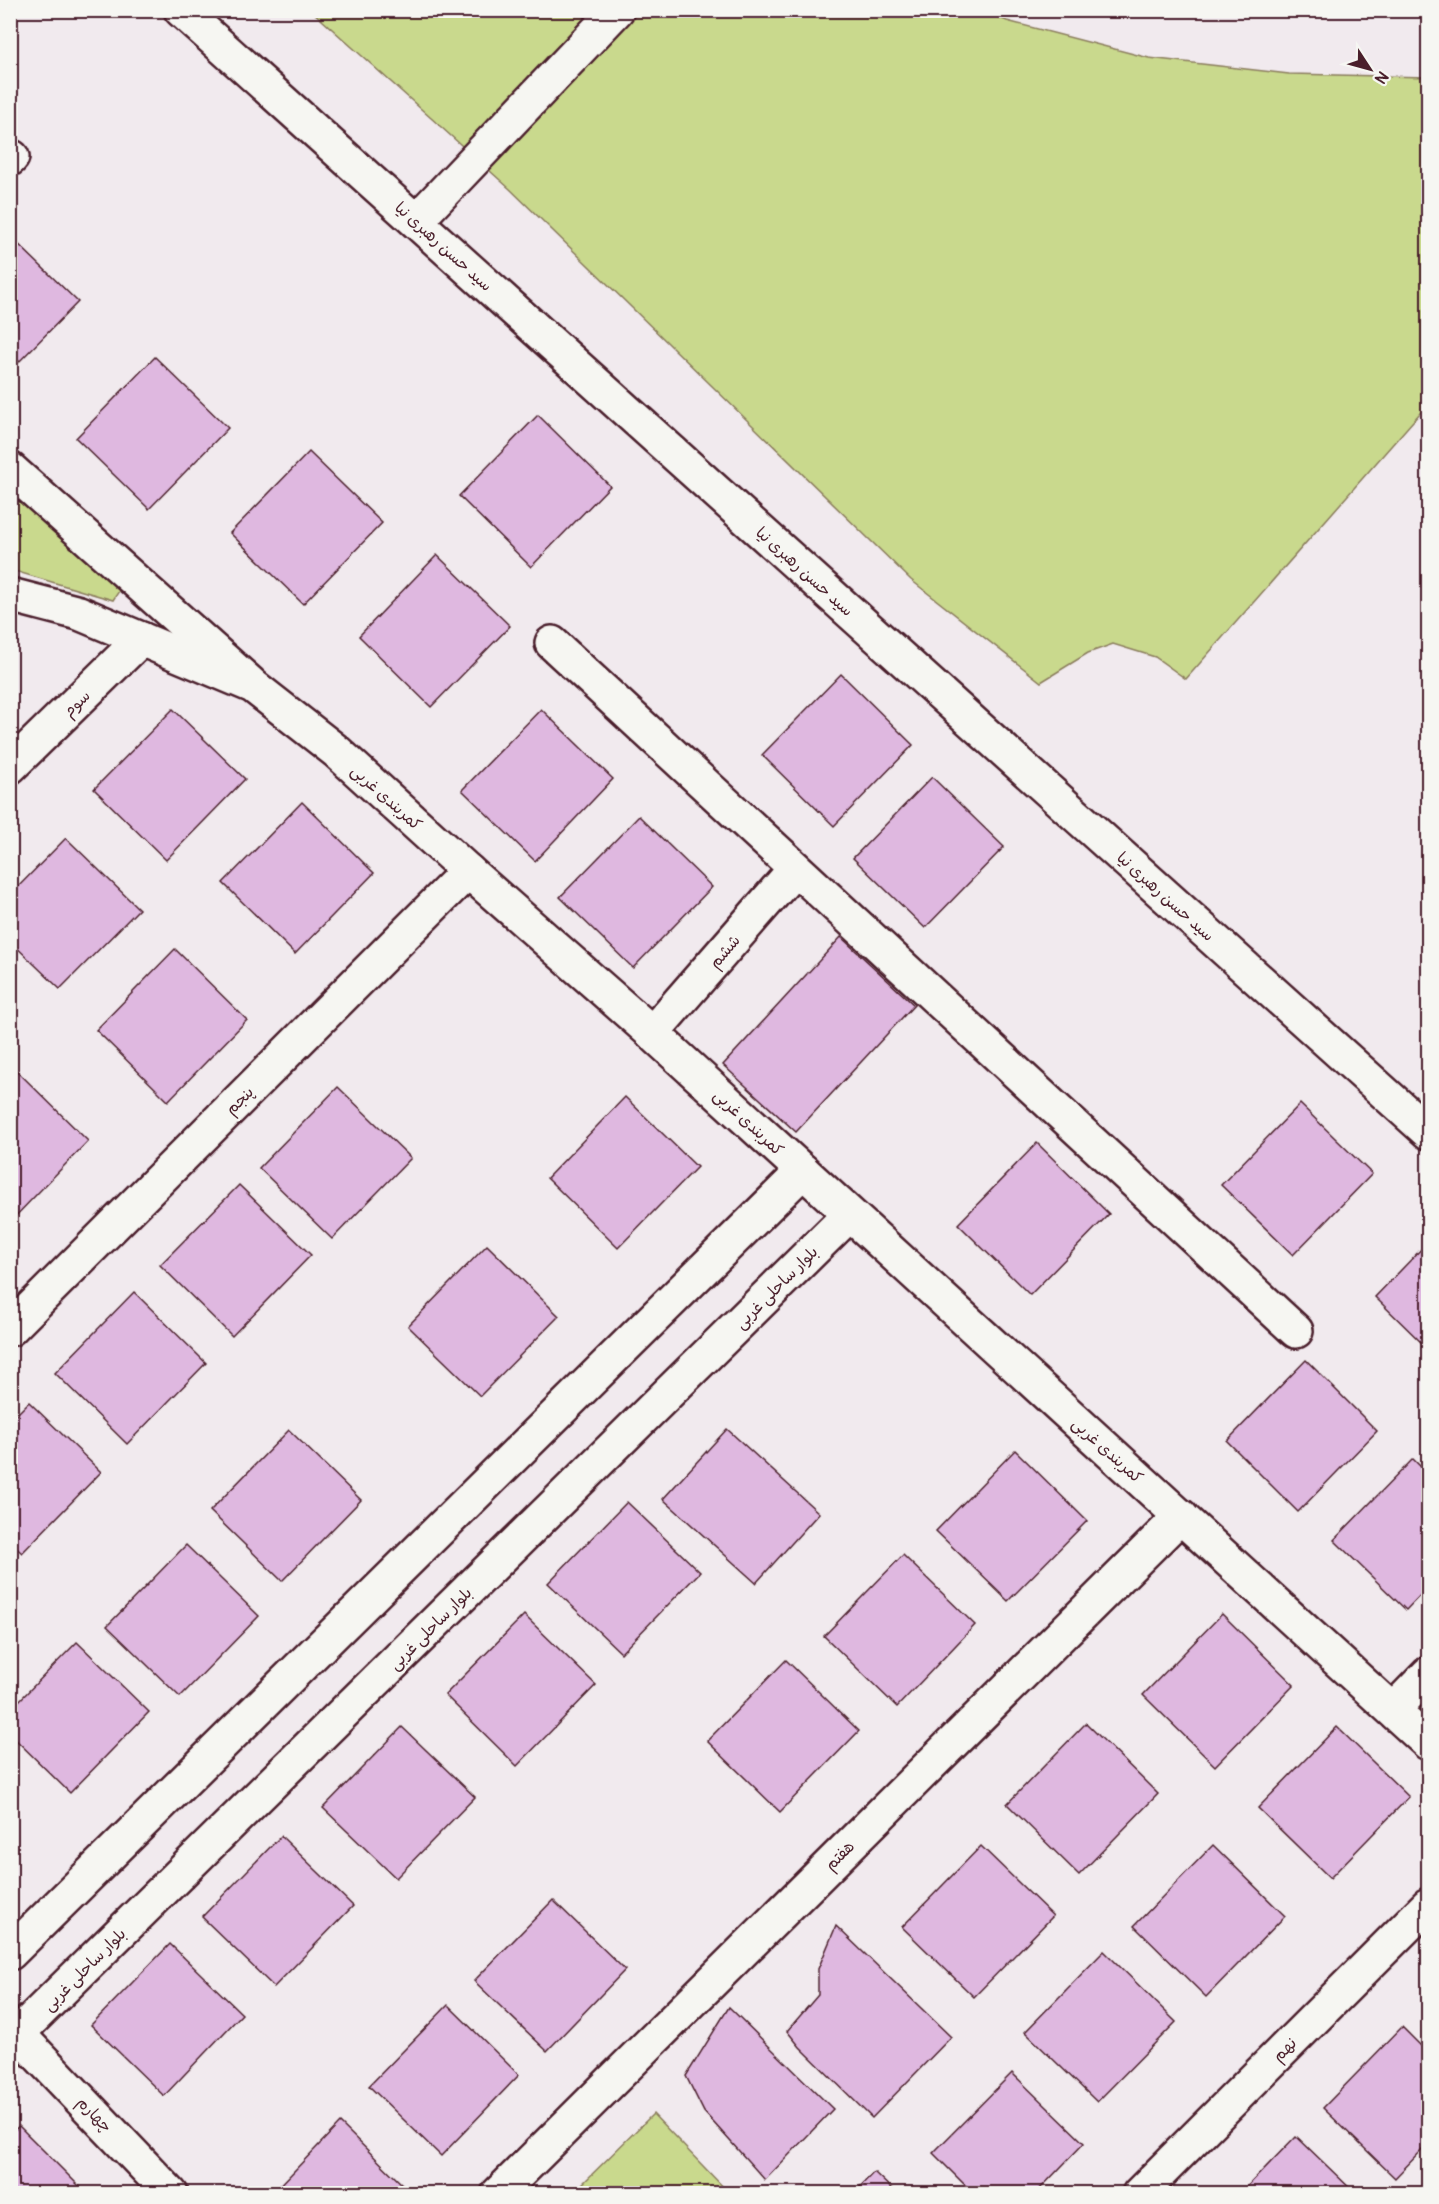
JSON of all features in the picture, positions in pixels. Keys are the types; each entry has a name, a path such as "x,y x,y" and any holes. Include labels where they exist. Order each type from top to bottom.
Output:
{"street":[{"name":"سید حسن رهبری نیا","path":"181,10 1428,1132"},
{"path":"416,221 617,10"},
{"path":"10,470 253,686"},
{"name":"کمربندی غربی","path":"10,594 79,613 253,686 336,750 468,871 652,1033 1428,1743"},
{"name":"سوم","path":"10,767 141,639"},
{"path":"552,643 1296,1331"},
{"name":"ششم","path":"652,1033 795,869"},
{"name":"پنجم","path":"10,1329 468,871"},
{"path":"10,1953 803,1171"},
{"name":"بلوار ساحلی غربی","path":"14,2038 849,1215"},
{"name":"هفتم","path":"498,2193 1181,1516"},
{"path":"1393,1710 1428,1674"},
{"name":"نهم","path":"1139,2193 1428,1905"},
{"name":"چهارم","path":"14,2038 171,2193"}],"green space":[{"path":"312,11 983,11 1007,21 1149,58 1289,74 1428,77 1428,404 1186,679 1155,657 1113,644 1088,653 1041,682 911,580 510,189"},
{"path":"10,489 121,588 113,600 11,570"},
{"path":"653,2114 729,2193 573,2193"}],"building":[{"path":"10,236 78,302 10,371"},
{"path":"155,357 228,428 149,509 76,438"},
{"path":"538,415 610,486 531,567 459,496"},
{"path":"309,452 382,523 303,604 230,533"},
{"path":"437,555 510,626 431,707 359,636"},
{"path":"841,674 913,745 834,826 762,755"},
{"path":"173,709 245,779 166,860 94,789"},
{"path":"541,709 613,779 535,861 462,790"},
{"path":"932,777 1004,847 925,928 853,858"},
{"path":"302,802 374,873 295,954 223,883"},
{"path":"639,816 712,887 633,968 560,897"},
{"path":"66,838 139,909 60,989 10,941 10,895"},
{"path":"841,937 914,1005 796,1132 723,1065"},
{"path":"175,949 247,1020 168,1101 96,1030"},
{"path":"17,1071 88,1141 10,1222 10,1077"},
{"path":"338,1087 411,1158 332,1239 259,1168"},
{"path":"625,1097 697,1167 618,1248 547,1178"},
{"path":"1300,1104 1372,1174 1293,1255 1221,1185"},
{"path":"1037,1143 1109,1214 1030,1295 958,1224"},
{"path":"239,1185 311,1255 232,1336 160,1265"},
{"path":"1428,1242 1428,1349 1375,1297"},
{"path":"487,1245 559,1316 480,1396 408,1326"},
{"path":"134,1292 206,1363 127,1444 55,1373"},
{"path":"1306,1360 1377,1431 1298,1512 1227,1441"},
{"path":"29,1402 101,1472 22,1553 10,1542 10,1421"},
{"path":"727,1429 819,1513 756,1583 663,1499"},
{"path":"289,1430 361,1500 282,1581 210,1511"},
{"path":"1015,1450 1087,1521 1008,1601 936,1531"},
{"path":"1413,1459 1428,1474 1428,1587 1406,1610 1334,1540"},
{"path":"627,1502 700,1572 621,1653 548,1583"},
{"path":"186,1545 259,1616 180,1697 107,1626"},
{"path":"903,1555 975,1625 897,1707 824,1636"},
{"path":"1222,1614 1294,1685 1215,1766 1143,1695"},
{"path":"524,1615 596,1685 517,1766 445,1695"},
{"path":"77,1642 149,1712 70,1793 10,1734 10,1710"},
{"path":"786,1660 859,1731 780,1812 707,1741"},
{"path":"1086,1723 1158,1794 1079,1875 1007,1804"},
{"path":"402,1727 475,1797 396,1878 323,1808"},
{"path":"1337,1727 1409,1797 1330,1878 1258,1808"},
{"path":"281,1836 353,1906 274,1987 202,1917"},
{"path":"1213,1845 1285,1916 1206,1997 1134,1926"},
{"path":"981,1846 1053,1916 974,1997 902,1927"},
{"path":"553,1900 625,1970 547,2051 474,1981"},
{"path":"836,1926 951,2037 872,2118 800,2047 787,2031 818,1995 818,1969"},
{"path":"170,1944 242,2014 164,2096 91,2025"},
{"path":"1104,1951 1176,2022 1097,2102 1025,2032"},
{"path":"448,2005 519,2075 441,2156 369,2086"},
{"path":"729,2007 833,2109 765,2180 704,2112 686,2076"},
{"path":"1402,2027 1428,2053 1428,2144 1395,2178 1323,2108"},
{"path":"1012,2073 1084,2143 1035,2194 974,2194 933,2153"},
{"path":"340,2123 412,2194 272,2194"},
{"path":"19,2126 87,2194 10,2194 10,2134"},
{"path":"1296,2136 1356,2194 1240,2194"},
{"path":"874,2172 897,2194 853,2194"}]}
